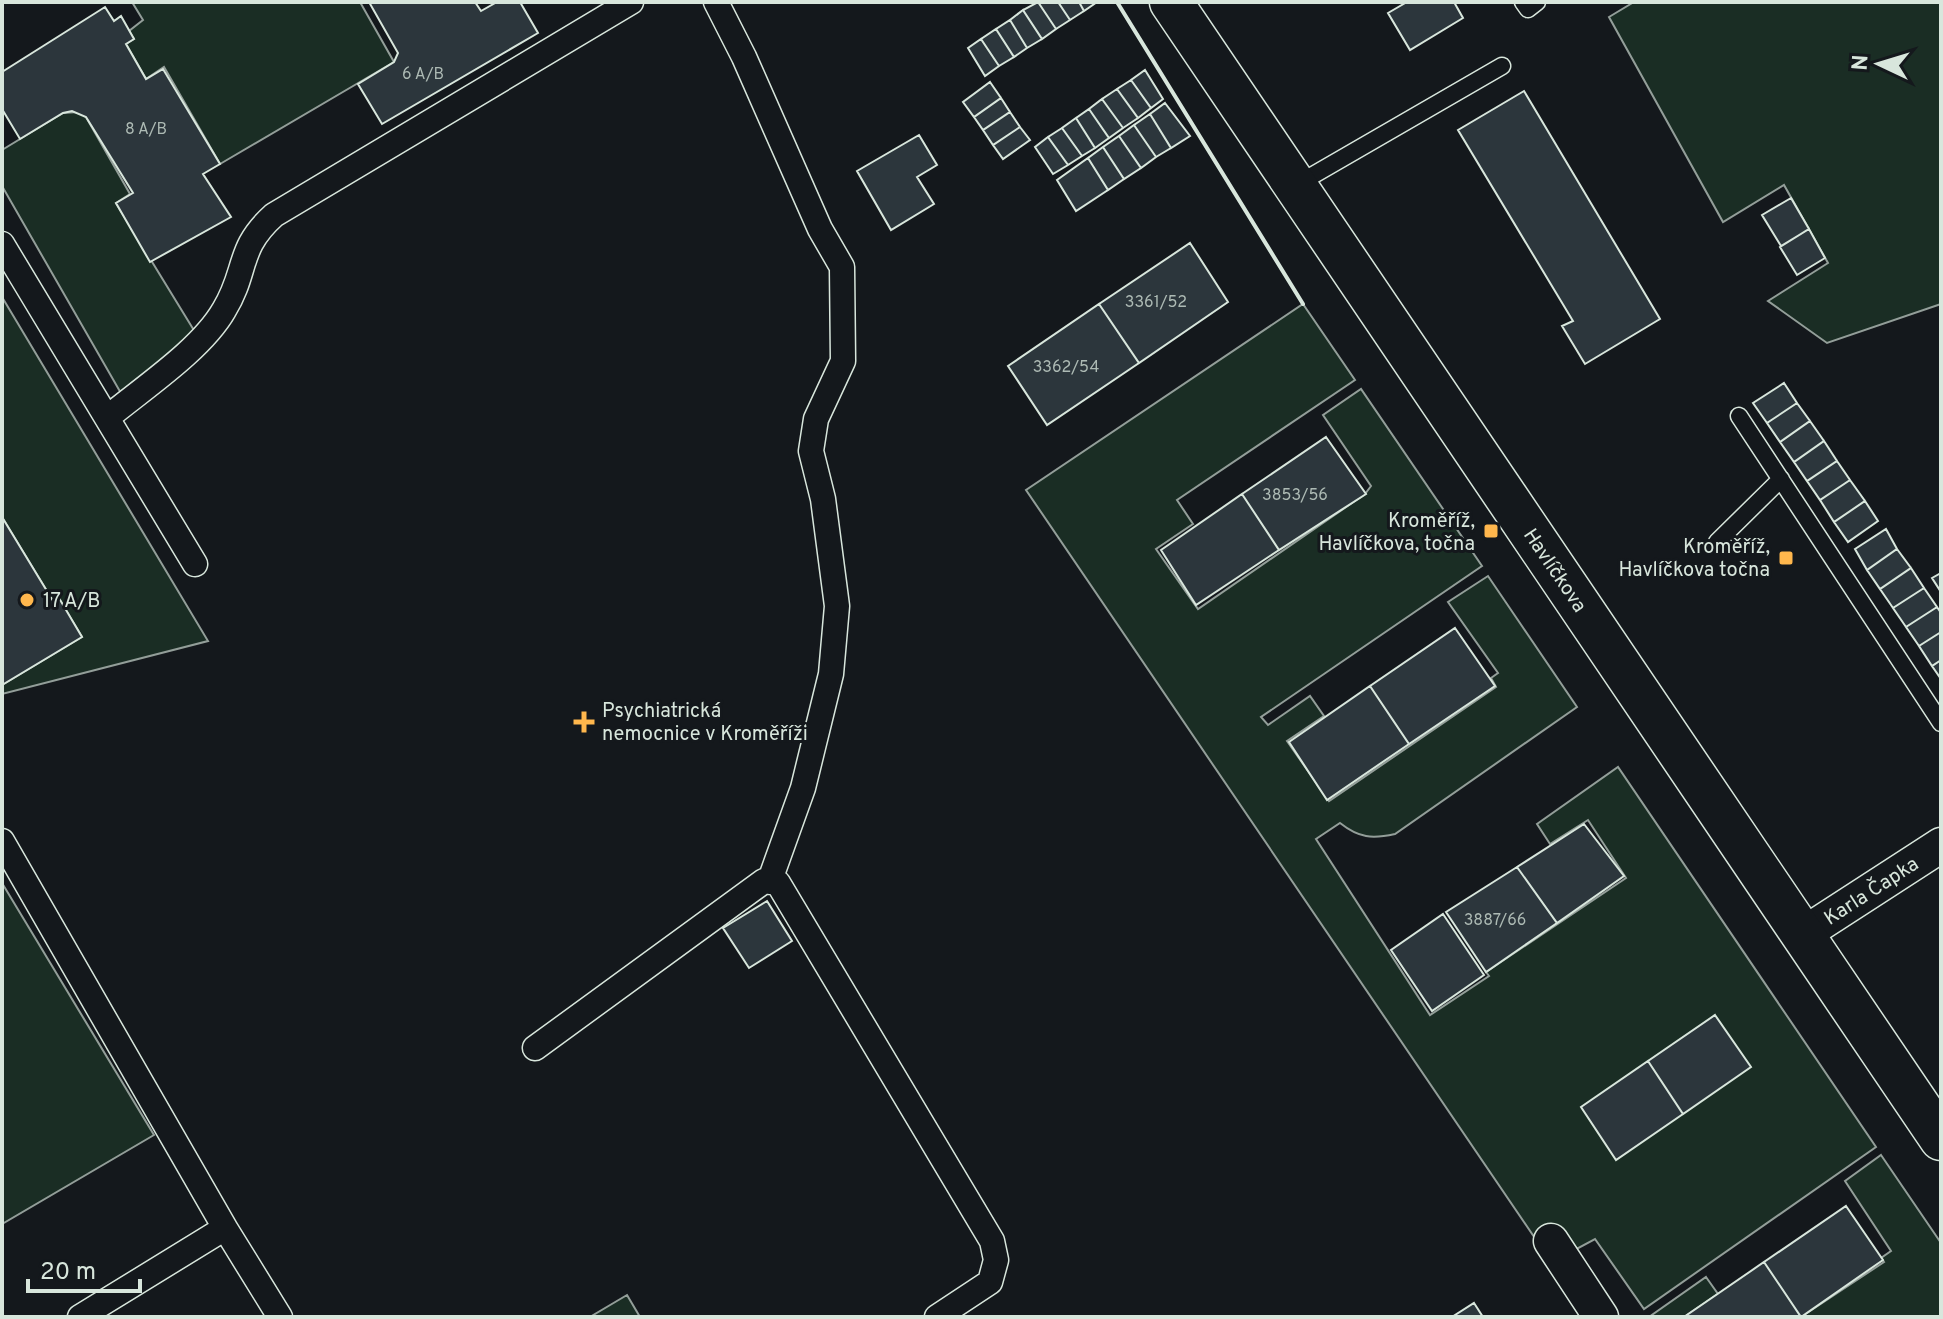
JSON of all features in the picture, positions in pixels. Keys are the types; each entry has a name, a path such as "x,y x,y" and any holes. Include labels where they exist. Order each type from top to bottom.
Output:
{"street":[{"path":"107,418 206,334 224,311 239,279 247,246 274,215 631,2"},
{"path":"716,2 744,57 820,229 842,267 843,361 816,419 811,451 823,499 837,606 831,674 803,788 770,880"},
{"name":"Havlíčkova","path":"1171,2 1941,1139"},
{"path":"2,244 195,564"},
{"path":"2,841 225,1228 280,1317"},
{"name":"Karla Čapka","path":"1802,935 1941,845"},
{"path":"535,1048 764,881 778,883 992,1241 996,1260 990,1282 937,1317"},
{"path":"80,1317 225,1228"},
{"path":"1551,1241 1601,1317"}],"lane":[{"path":"1523,2 1528,9 1537,2"},
{"path":"1295,186 1502,66"},
{"path":"1739,416 1941,723"},
{"path":"1717,542 1781,479"}],"green space":[{"path":"132,2 360,2 394,62 220,164 164,67 146,79 126,44 134,39 129,31 143,20"},
{"path":"1634,2 1941,2 1941,304 1827,343 1768,301 1828,263 1784,185 1723,222 1609,17"},
{"path":"78,112 86,117 130,194 116,203 195,332 122,395 2,186 2,150 63,113"},
{"path":"2,297 208,641 2,694 2,685 82,637 59,599 53,601 2,517"},
{"path":"1303,304 1355,380 1177,500 1193,524 1156,549 1198,609 1365,494 1371,486 1323,415 1361,389 1482,566 1261,717 1268,725 1310,696 1324,716 1287,741 1329,801 1496,687 1491,678 1498,673 1448,602 1488,576 1577,707 1395,834 1366,836 1340,823 1316,839 1430,1015 1489,976 1486,972 1626,878 1588,820 1550,844 1537,824 1618,767 1876,1147 1644,1309 1595,1239 1571,1252 1541,1247 1026,490"},
{"path":"2,883 154,1135 2,1224"},
{"path":"1881,1155 1941,1243 1941,1317 1801,1317 1884,1262 1881,1258 1891,1251 1845,1181"},
{"path":"1706,1277 1718,1294 1684,1317 1649,1317"},
{"path":"627,1295 640,1317 590,1317"}],"building":[{"path":"369,2 475,2 481,11 497,2 520,2 538,33 382,124 358,84 394,62 398,53"},
{"path":"1038,2 1056,29 1042,39 1023,10"},
{"path":"1038,2 1058,2 1070,20 1056,29"},
{"path":"1058,2 1079,2 1084,11 1070,20"},
{"path":"1079,2 1097,2 1084,11"},
{"path":"1407,2 1454,2 1463,18 1410,50 1388,13"},
{"path":"105,7 114,21 121,16 134,39 126,44 146,79 163,69 220,164 203,174 231,217 150,262 116,203 133,193 86,117 72,111 63,113 20,139 2,109 2,72"},
{"path":"1023,10 1042,39 1027,48 1010,20"},
{"path":"1010,20 1027,48 1014,57 996,29"},
{"path":"996,29 1014,57 999,66 981,39"},
{"path":"981,39 999,66 985,76 968,48"},
{"path":"1145,70 1163,99 1151,108 1131,80"},
{"path":"1131,80 1151,108 1138,118 1117,89"},
{"path":"990,82 1001,98 974,117 963,102"},
{"path":"1117,89 1138,118 1123,128 1102,99"},
{"path":"1524,91 1660,319 1585,364 1562,326 1573,321 1458,130"},
{"path":"1001,98 1010,112 983,130 974,117"},
{"path":"1102,99 1123,128 1109,138 1089,109"},
{"path":"1165,103 1190,136 1171,148 1150,114"},
{"path":"1089,109 1109,138 1095,148 1076,118"},
{"path":"1010,112 1020,127 993,145 983,130"},
{"path":"1150,114 1171,148 1156,157 1134,125"},
{"path":"1076,118 1095,148 1082,156 1062,128"},
{"path":"1134,125 1156,157 1141,168 1119,136"},
{"path":"1020,127 1030,140 1003,159 993,145"},
{"path":"1062,128 1082,156 1068,165 1048,137"},
{"path":"919,135 937,165 917,177 934,204 891,230 857,171"},
{"path":"1119,136 1141,168 1124,179 1103,147"},
{"path":"1048,137 1068,165 1053,174 1035,147"},
{"path":"1103,147 1124,179 1108,190 1088,158"},
{"path":"1088,158 1108,190 1076,211 1057,180"},
{"path":"1791,198 1809,229 1781,246 1762,215"},
{"path":"1809,229 1825,258 1797,275 1780,247"},
{"path":"1190,243 1228,302 1139,363 1099,304"},
{"path":"1099,304 1139,363 1047,425 1008,366"},
{"path":"1784,383 1797,403 1767,423 1753,403"},
{"path":"1797,403 1810,421 1780,442 1767,423"},
{"path":"1810,421 1824,441 1794,462 1780,442"},
{"path":"1326,437 1366,494 1279,550 1242,494"},
{"path":"1824,441 1837,461 1807,481 1794,462"},
{"path":"1837,461 1850,480 1820,500 1807,481"},
{"path":"1850,480 1865,501 1834,522 1820,500"},
{"path":"1242,494 1279,550 1196,605 1161,550"},
{"path":"1865,501 1878,521 1848,542 1834,522"},
{"name":"17 A/B","path":"2,517 53,601 59,598 82,637 2,685"},
{"path":"1886,529 1897,549 1867,570 1855,549"},
{"path":"1897,549 1911,568 1880,589 1867,570"},
{"path":"1911,568 1924,588 1893,608 1880,589"},
{"path":"1941,573 1941,592 1932,578"},
{"path":"1924,588 1937,607 1906,627 1893,608"},
{"path":"1937,607 1941,613 1941,632 1919,646 1906,627"},
{"path":"1455,628 1495,686 1409,744 1370,686"},
{"path":"1941,632 1941,660 1932,666 1919,646"},
{"path":"1941,660 1941,679 1932,666"},
{"path":"1370,686 1409,744 1327,800 1289,742"},
{"path":"1584,824 1624,876 1557,923 1517,867"},
{"path":"1517,867 1557,923 1486,972 1446,912"},
{"path":"767,901 792,941 749,968 723,928"},
{"path":"1443,914 1484,975 1432,1011 1391,950"},
{"path":"1715,1015 1751,1067 1683,1114 1648,1061"},
{"path":"1648,1061 1683,1114 1616,1160 1581,1107"},
{"path":"1846,1206 1883,1260 1801,1317 1764,1262"},
{"path":"1764,1262 1801,1317 1684,1317"},
{"path":"1474,1303 1483,1317 1452,1317"}],"wall":[{"path":"1117,2 1303,304"}],"place":[{"name":"Kroměříž, Havlíčkova, točna","path":"1491,531"},
{"name":"Kroměříž, Havlíčkova točna","path":"1786,558"},
{"name":"17 A/B","path":"27,600"},
{"name":"Psychiatrická nemocnice v Kroměříži","path":"584,722"}]}
